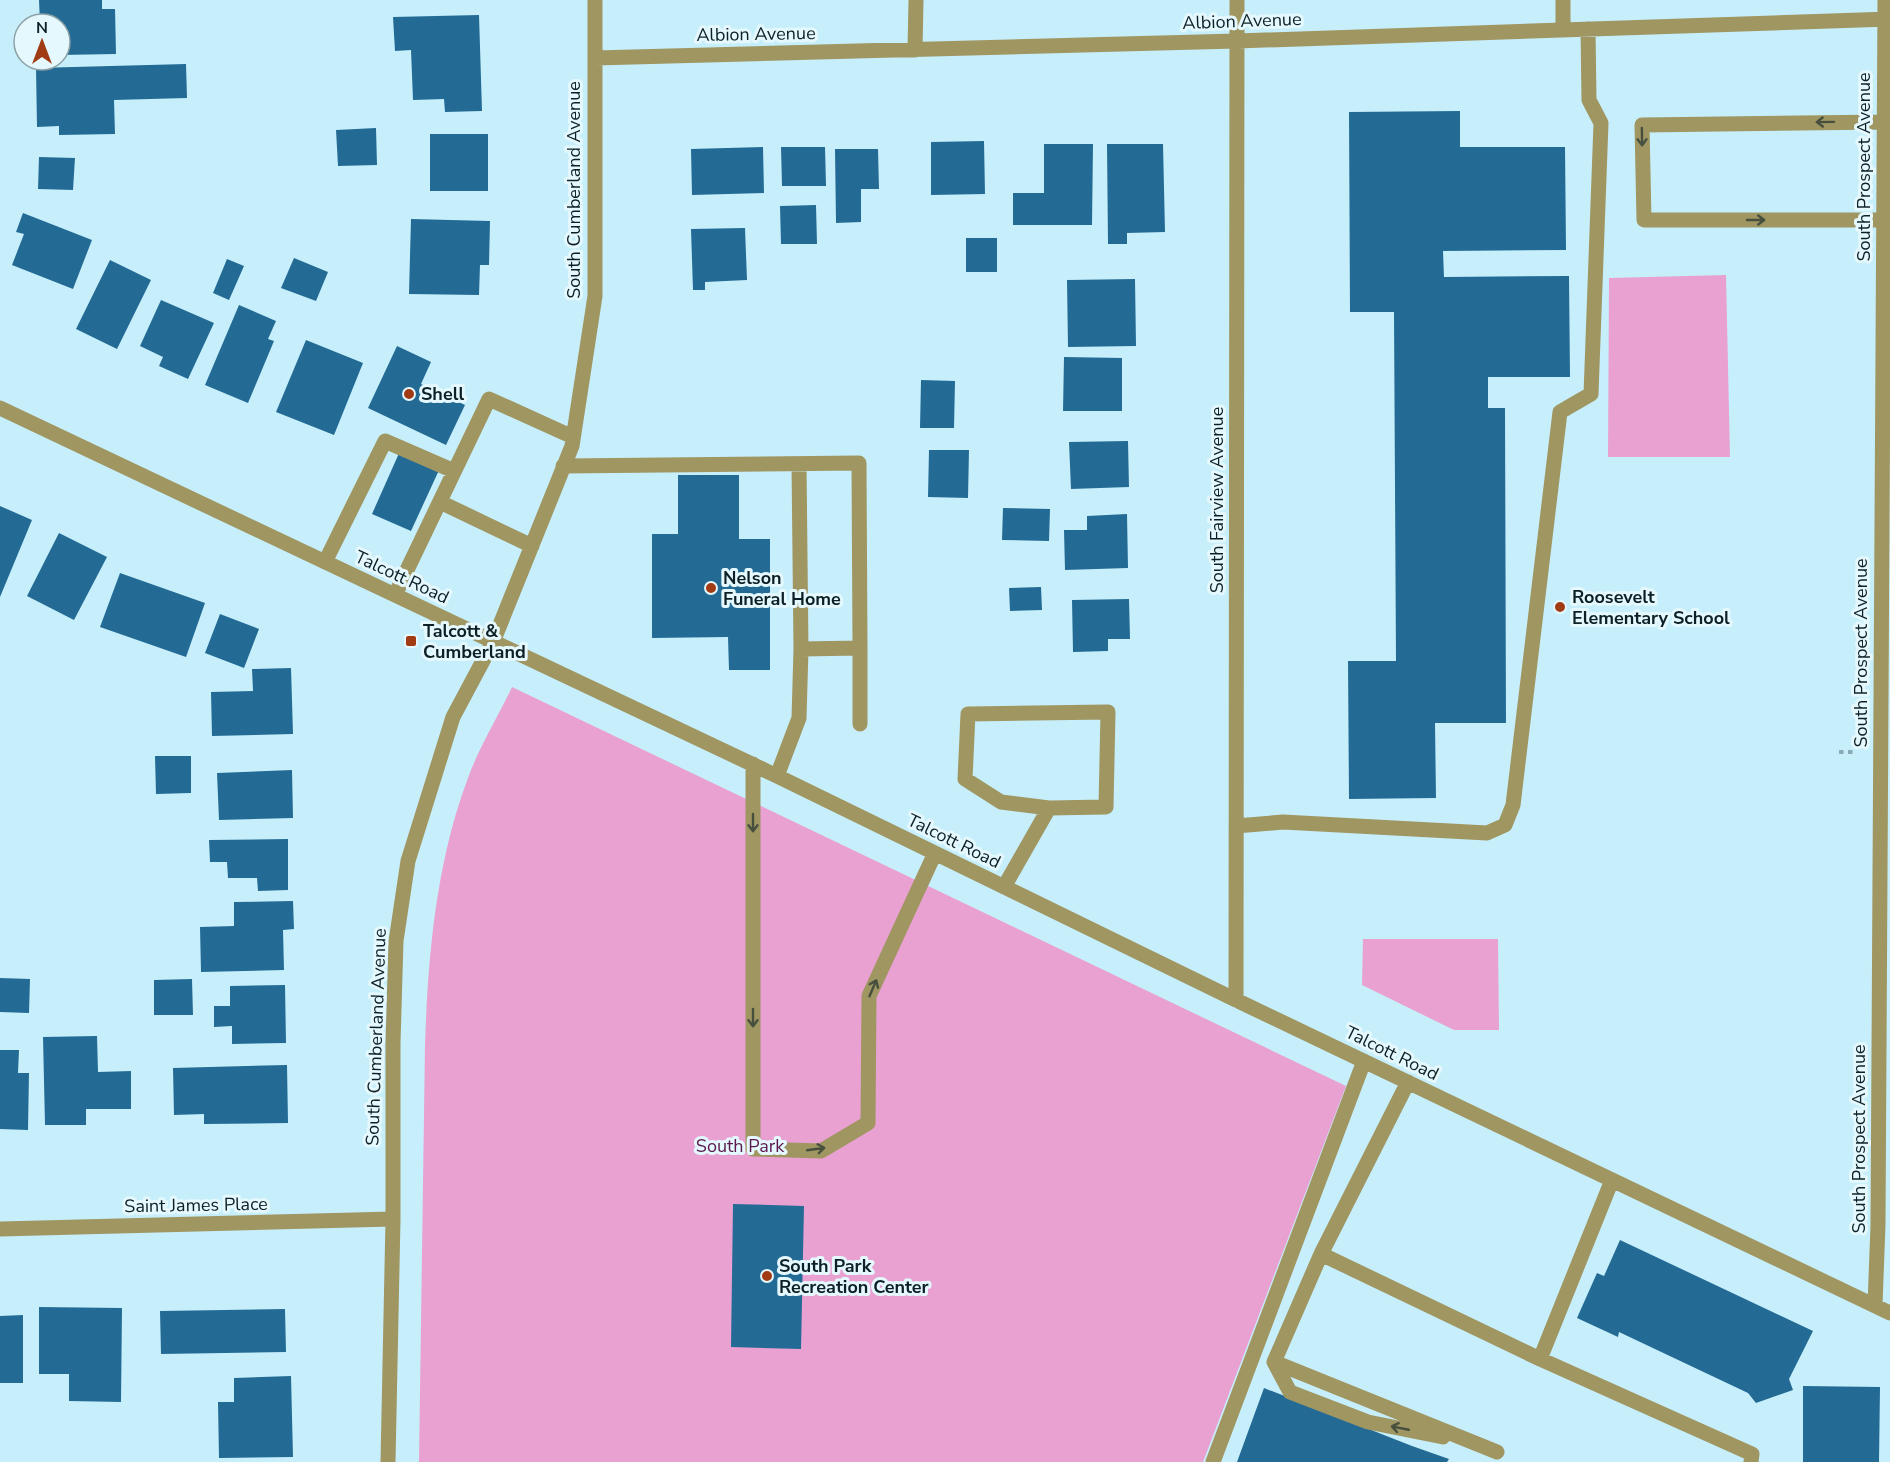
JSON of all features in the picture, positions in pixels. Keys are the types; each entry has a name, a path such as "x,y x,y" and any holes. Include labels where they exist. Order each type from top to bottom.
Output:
{"street":[{"name":"South Cumberland Avenue","path":"388,1462 396,941 408,861 453,717 493,642 572,446 595,296 595,0"},
{"path":"915,50 916,0"},
{"name":"South Fairview Avenue","path":"1236,1000 1237,0"},
{"path":"1563,0 1563,30"},
{"name":"South Prospect Avenue","path":"1875,1305 1884,1154 1887,251 1883,220 1887,19 1885,0"},
{"name":"Albion Avenue","path":"595,58 1237,41 1887,19"},
{"path":"1236,826 1282,822 1487,832 1505,825 1513,805 1560,412 1591,394 1600,123 1589,100 1588,29"},
{"path":"1883,220 1644,220 1642,125 1884,122"},
{"path":"395,595 489,399 573,437"},
{"name":"Talcott Road","path":"0,408 753,764 1236,1000 1890,1312"},
{"path":"324,562 385,441 454,471"},
{"path":"563,466 859,463 860,724"},
{"path":"777,776 800,718 799,464"},
{"path":"440,502 532,546"},
{"path":"801,649 860,648"},
{"path":"1108,712 1106,807 1049,808 1001,802 965,779 968,714 1108,712"},
{"path":"753,764 753,1149 821,1151 868,1123 869,996 935,853"},
{"path":"1004,887 1049,808"},
{"path":"1213,1462 1364,1061"},
{"path":"1274,1362 1321,1254 1408,1082"},
{"path":"1540,1359 1612,1180"},
{"name":"Saint James Place","path":"0,1229 393,1219"},
{"path":"1321,1254 1540,1359 1752,1454 1751,1462"},
{"path":"1274,1362 1497,1452"},
{"path":"1274,1362 1290,1392 1368,1422 1478,1444"}],"green space":[{"path":"1726,275 1730,457 1608,457 1609,278"},
{"name":"South Park","path":"512,687 1346,1086 1203,1462 419,1462 425,1045 431,943 441,876 457,810 478,755"},
{"path":"1363,939 1498,939 1499,1030 1454,1030 1362,985"}],"building":[{"path":"39,0 102,0 102,9 115,9 116,54 72,55 72,12 40,12"},
{"path":"479,15 482,111 445,112 444,99 413,100 411,50 395,51 393,17"},
{"path":"186,64 187,98 114,100 115,134 59,135 59,126 37,127 36,72 72,72 72,67"},
{"path":"1460,111 1460,147 1565,147 1566,250 1443,251 1444,277 1569,276 1570,377 1488,377 1488,408 1505,408 1506,723 1435,723 1436,798 1349,799 1348,661 1396,661 1394,312 1350,312 1349,112"},
{"path":"376,128 377,165 338,166 336,130"},
{"path":"430,134 488,134 488,191 430,191"},
{"path":"984,141 985,194 931,195 931,142"},
{"path":"1044,144 1093,144 1092,225 1013,225 1013,193 1044,193"},
{"path":"1107,144 1163,144 1165,232 1127,233 1127,244 1108,244"},
{"path":"763,147 764,193 692,195 691,149"},
{"path":"781,147 825,147 826,186 782,186"},
{"path":"835,149 878,149 879,189 861,189 861,222 836,223"},
{"path":"39,157 75,158 73,190 38,189"},
{"path":"816,205 817,244 781,244 780,206"},
{"path":"23,213 92,240 73,289 12,265 24,234 16,232"},
{"path":"411,219 490,221 489,265 480,265 479,295 409,294"},
{"path":"745,228 747,280 705,282 705,290 693,290 691,229"},
{"path":"966,238 997,238 997,272 966,272"},
{"path":"294,258 328,272 316,301 281,288"},
{"path":"227,259 244,266 229,300 213,293"},
{"path":"110,260 151,280 117,349 76,329"},
{"path":"1135,279 1136,346 1068,347 1067,280"},
{"path":"161,300 214,323 188,379 159,366 163,357 140,346"},
{"path":"239,305 276,321 268,339 274,341 248,403 205,385"},
{"path":"306,340 363,363 334,435 276,412"},
{"name":"Shell","path":"397,346 431,362 421,384 465,405 446,445 368,408"},
{"path":"1064,357 1122,358 1122,411 1063,411"},
{"path":"921,380 955,381 954,428 920,428"},
{"path":"1128,441 1129,487 1071,489 1069,442"},
{"path":"929,450 969,450 968,498 928,497"},
{"name":"Shell","path":"400,451 440,468 411,531 372,514"},
{"name":"Nelson Funeral Home","path":"678,475 739,475 739,539 770,539 770,670 729,670 728,637 652,638 652,534 678,534"},
{"path":"0,506 32,520 0,597"},
{"path":"1003,508 1050,509 1049,541 1002,540"},
{"path":"1127,514 1128,568 1065,570 1064,530 1087,530 1087,516"},
{"path":"59,533 107,557 74,620 27,596"},
{"path":"120,573 205,603 186,657 100,627"},
{"path":"1041,587 1042,610 1010,611 1009,588"},
{"path":"1129,599 1130,639 1108,639 1108,651 1073,652 1072,600"},
{"path":"220,614 259,629 244,668 205,653"},
{"path":"291,668 293,734 212,736 211,692 253,691 252,669"},
{"path":"155,756 191,756 191,793 156,794"},
{"path":"292,770 293,818 219,820 217,773"},
{"path":"288,839 288,890 258,891 257,878 228,878 227,862 210,862 209,840"},
{"path":"293,901 294,929 283,930 284,970 201,972 200,927 234,926 234,902"},
{"path":"0,978 30,979 29,1013 0,1012"},
{"path":"192,979 193,1015 154,1015 154,980"},
{"path":"285,985 286,1043 232,1044 232,1026 214,1027 214,1006 230,1006 230,986"},
{"path":"97,1036 98,1072 131,1071 131,1109 86,1109 86,1125 45,1125 43,1037"},
{"path":"0,1050 19,1050 18,1073 29,1073 28,1130 0,1129"},
{"path":"287,1065 288,1123 204,1124 204,1114 174,1115 173,1068"},
{"name":"South Park Recreation Center","path":"733,1204 804,1206 801,1349 731,1347"},
{"path":"1620,1240 1813,1331 1789,1379 1793,1390 1756,1403 1748,1393 1619,1332 1618,1337 1577,1318 1597,1273 1604,1276"},
{"path":"39,1307 122,1308 121,1402 69,1401 69,1374 39,1374"},
{"path":"285,1309 286,1352 161,1354 160,1311"},
{"path":"23,1315 23,1383 0,1383 0,1316"},
{"path":"291,1376 293,1457 219,1458 218,1402 234,1402 234,1378"},
{"path":"1803,1386 1880,1387 1879,1462 1803,1462"},
{"path":"1264,1388 1449,1459 1447,1462 1237,1462"}],"place":[{"name":"Shell","path":"409,394"},
{"name":"Nelson Funeral Home","path":"711,588"},
{"name":"Roosevelt Elementary School","path":"1560,607"},
{"name":"Talcott & Cumberland","path":"411,641"},
{"name":"South Park Recreation Center","path":"767,1276"}]}
